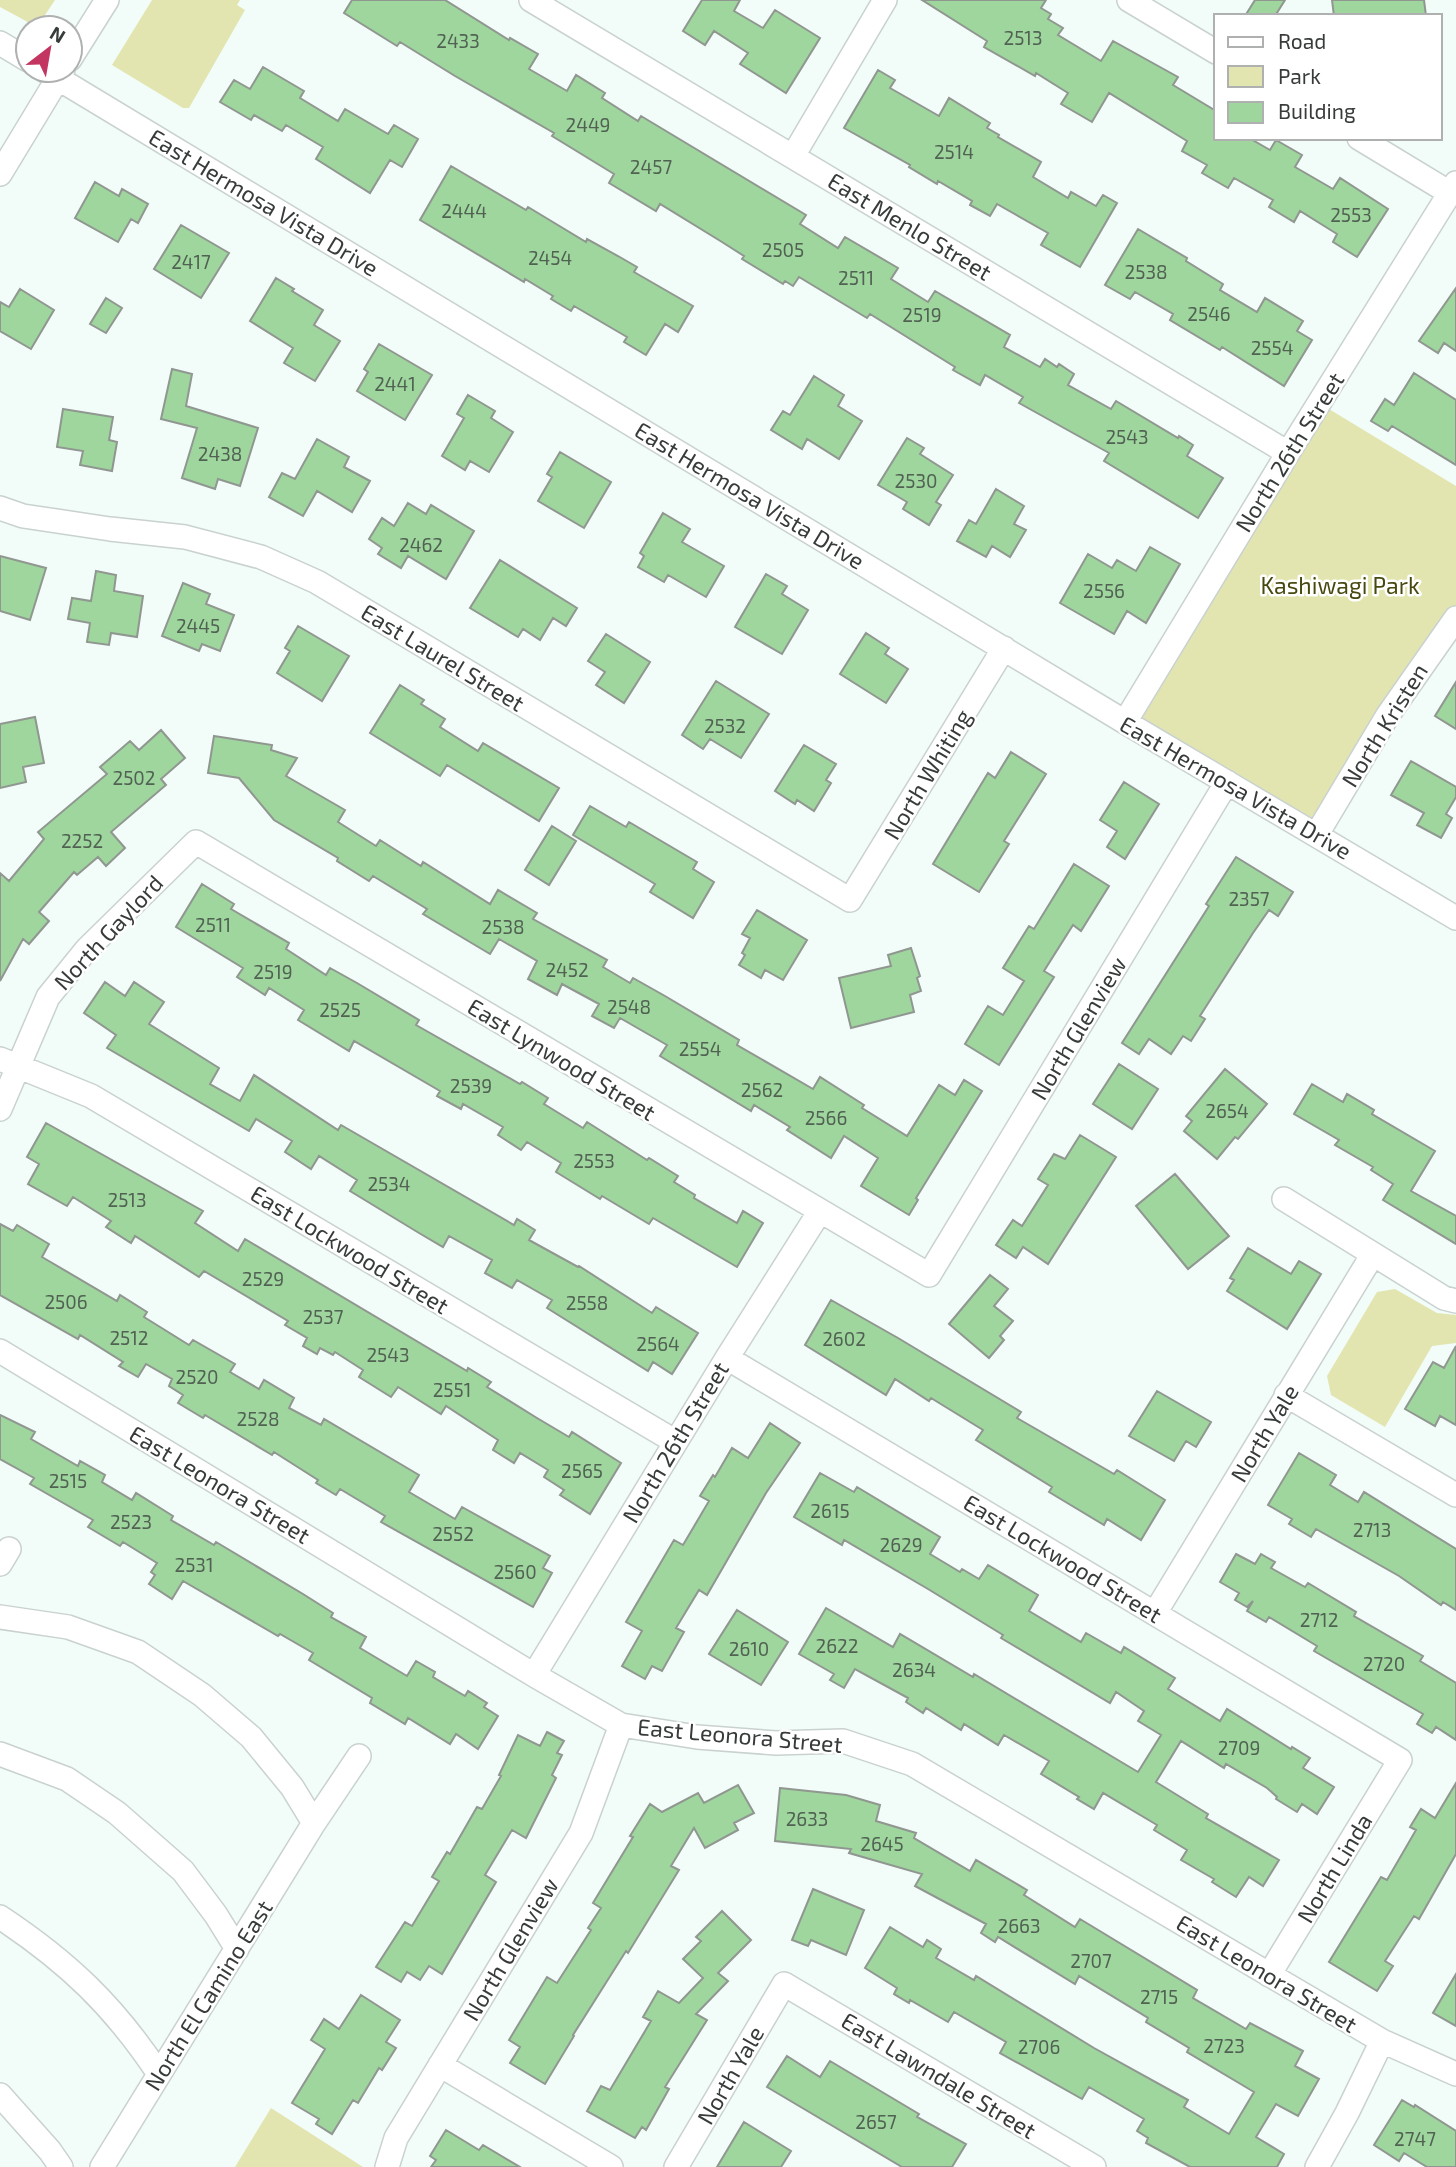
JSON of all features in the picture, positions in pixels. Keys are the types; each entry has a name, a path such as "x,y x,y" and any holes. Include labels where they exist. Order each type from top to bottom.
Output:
{"street":[{"path":"84,33 107,0"},
{"name":"East Menlo Street","path":"531,0 1288,453"},
{"path":"793,156 886,0"},
{"path":"1129,0 1214,51"},
{"path":"0,174 51,84"},
{"name":"East Hermosa Vista Drive","path":"83,84 1125,722 1456,918"},
{"path":"1363,140 1453,188"},
{"name":"North 26th Street","path":"1125,722 1453,188"},
{"name":"East Laurel Street","path":"0,508 23,516 185,537 261,557 317,582 850,900"},
{"name":"North Kristen","path":"1317,834 1388,715 1456,618"},
{"name":"North Whiting","path":"850,900 1004,648"},
{"name":"North Glenview","path":"929,1275 1227,782"},
{"name":"East Lynwood Street","path":"195,842 929,1275"},
{"name":"North Gaylord","path":"0,1109 10,1063 48,997 87,949 195,842"},
{"name":"East Lockwood Street","path":"10,1063 92,1096 676,1441"},
{"path":"1284,1199 1444,1298 1456,1301"},
{"name":"North 26th Street","path":"534,1675 727,1358 820,1212"},
{"name":"North Yale","path":"1155,1613 1373,1254"},
{"name":"East Leonora Street","path":"0,1351 621,1725 697,1737 776,1743 843,1741 912,1764 1382,2041 1456,2074"},
{"name":"East Lockwood Street","path":"727,1358 1399,1760"},
{"path":"1286,1395 1456,1495"},
{"path":"0,1617 68,1627 138,1652 202,1695 251,1737 292,1787 314,1823"},
{"name":"North Glenview","path":"387,2167 396,2138 581,1833 621,1725"},
{"path":"0,1754 67,1779 117,1813 183,1871 216,1914 237,1949"},
{"name":"North El Camino East","path":"102,2167 314,1823 359,1756"},
{"name":"North Linda","path":"1269,1975 1399,1760"},
{"path":"0,1917 33,1939 88,1984 133,2035 159,2074"},
{"name":"North Yale","path":"677,2167 784,1984"},
{"name":"East Lawndale Street","path":"784,1984 1094,2167"},
{"path":"1317,2167 1348,2113 1382,2041"},
{"path":"440,2066 611,2167"},
{"path":"0,2095 61,2167"}],"green space":[{"path":"0,0 55,0 46,14 14,15 0,7"},
{"path":"152,0 240,0 237,5 245,10 189,108 183,108 112,65"},
{"name":"Kashiwagi Park","path":"1319,403 1456,486 1456,618 1317,834 1125,722"},
{"path":"1395,1289 1437,1313 1456,1315 1456,1343 1432,1346 1385,1427 1331,1395 1327,1376 1377,1292"},
{"path":"271,2108 363,2167 235,2167"}],"building":[{"path":"352,0 445,0 509,40 510,38 538,54 529,69 567,91 576,75 605,93 602,98 638,121 641,116 806,215 800,224 838,248 845,237 898,268 891,279 928,302 935,291 1010,335 1004,347 1040,367 1045,359 1057,367 1059,364 1074,374 1068,385 1111,409 1116,401 1178,438 1179,436 1193,445 1187,456 1223,478 1198,518 1104,461 1109,453 1019,403 1023,397 985,375 980,385 870,314 867,318 799,277 793,286 785,281 783,284 742,259 744,256 660,204 656,211 609,183 614,174 552,136 554,133 400,42 397,46 344,13"},
{"path":"702,0 740,0 734,11 763,28 775,10 820,38 786,93 740,64 748,53 714,31 705,45 683,31"},
{"path":"922,0 1046,0 1041,8 1051,14 1048,19 1063,28 1058,35 1101,61 1113,41 1178,77 1173,85 1214,110 1214,140 1252,140 1270,150 1276,140 1302,155 1295,167 1333,189 1340,178 1388,209 1357,257 1333,242 1337,234 1300,211 1294,222 1269,207 1273,200 1234,178 1228,188 1202,173 1207,165 1182,151 1187,141 1109,93 1092,122 1061,104 1068,93 1036,73 1035,76 984,47 987,41"},
{"path":"1255,0 1285,0 1276,14 1246,14"},
{"path":"1332,0 1424,0 1426,14 1334,14"},
{"path":"263,67 304,91 300,98 338,121 345,109 388,134 394,125 418,139 402,167 390,160 370,193 316,159 323,147 286,125 282,131 254,115 251,120 220,102 234,80 250,89"},
{"path":"878,70 895,80 890,88 939,116 949,98 990,123 987,128 999,135 998,137 1041,162 1033,177 1068,198 1071,192 1096,206 1103,195 1117,203 1080,267 1041,245 1048,233 997,204 990,216 970,205 972,201 938,181 937,184 909,167 910,165 844,128"},
{"path":"451,166 526,210 528,207 586,242 587,239 618,256 637,267 634,272 693,306 678,332 665,324 646,355 624,342 627,337 574,306 571,311 525,279 524,282 420,220"},
{"path":"95,182 119,196 122,189 148,204 138,223 131,219 118,242 75,218"},
{"path":"181,225 229,253 201,298 154,269"},
{"path":"1138,229 1187,258 1186,261 1223,284 1220,290 1257,312 1265,298 1303,321 1297,331 1312,340 1284,386 1222,347 1220,350 1170,320 1173,314 1135,292 1130,299 1105,285"},
{"path":"276,278 323,310 314,325 340,341 315,381 284,363 293,348 250,321"},
{"path":"1456,288 1456,351 1444,343 1438,353 1419,341"},
{"path":"20,289 54,310 31,349 0,331 0,302 9,307"},
{"path":"106,298 122,308 106,333 90,324"},
{"path":"379,344 432,375 405,420 357,391 368,372 364,369"},
{"path":"172,369 192,374 186,406 258,428 240,486 218,479 215,489 182,478 197,428 161,419"},
{"path":"1414,373 1456,400 1456,465 1392,426 1388,431 1371,421 1385,399 1394,405"},
{"path":"814,376 844,395 838,406 862,421 839,459 807,439 802,449 771,430 783,411 790,415"},
{"path":"468,395 495,411 491,418 513,432 489,472 470,461 465,470 442,456 464,418 457,414"},
{"path":"63,409 113,417 109,440 117,442 112,471 80,465 83,451 57,447"},
{"path":"907,438 924,448 920,454 953,475 936,502 941,505 929,525 903,509 907,502 878,485"},
{"path":"317,439 349,457 344,467 370,481 352,512 317,491 303,516 269,497 282,473 295,479"},
{"path":"560,452 611,482 584,528 538,501 552,477 547,474"},
{"path":"996,489 1024,506 1014,524 1026,530 1010,557 992,546 986,557 957,541 969,520 976,524"},
{"path":"408,503 426,514 431,505 474,531 446,579 408,556 401,568 378,554 382,548 369,539 382,518 394,526"},
{"path":"663,513 690,529 682,542 724,566 706,597 668,575 664,582 638,567 644,556 640,553"},
{"path":"1150,547 1180,564 1146,623 1127,611 1114,634 1060,603 1088,554 1112,568 1117,560 1136,571"},
{"path":"0,556 46,568 30,620 0,611"},
{"path":"500,560 577,608 566,626 553,618 540,640 523,629 518,637 470,608"},
{"path":"96,571 116,575 114,591 143,596 137,637 111,633 109,645 87,642 90,623 68,619 72,598 91,601"},
{"path":"766,574 787,586 782,594 808,610 782,654 735,627"},
{"path":"183,583 210,594 206,604 234,615 220,651 202,644 199,651 162,636"},
{"path":"298,626 349,656 322,701 277,673 290,651 285,648"},
{"path":"866,633 889,648 885,654 908,669 886,703 840,674"},
{"path":"606,634 650,662 624,703 596,685 605,672 588,661"},
{"path":"716,681 769,714 741,758 710,739 703,749 682,735"},
{"path":"1456,682 1456,729 1435,716"},
{"path":"400,685 424,700 421,704 445,719 440,727 478,751 483,743 559,788 539,821 447,765 440,776 370,733"},
{"path":"35,717 44,763 23,767 26,782 0,788 0,724"},
{"path":"161,730 185,758 161,779 166,785 111,832 125,848 106,866 98,857 77,875 74,872 39,912 49,921 29,944 23,939 0,981 0,873 9,881 44,839 38,832 107,774 100,767 130,741 139,750"},
{"path":"214,736 272,745 271,750 297,758 286,776 345,810 338,822 376,846 380,840 421,866 423,862 490,904 498,890 537,913 533,919 607,960 603,967 630,983 633,978 665,996 739,1040 737,1045 813,1089 820,1077 907,1136 939,1085 955,1095 964,1080 982,1091 916,1198 918,1200 909,1215 861,1186 878,1158 844,1136 831,1158 787,1130 790,1127 754,1105 751,1111 660,1056 667,1045 620,1018 614,1028 592,1016 599,1004 562,984 557,995 528,979 537,961 499,939 490,954 423,914 427,909 373,876 369,881 337,861 338,858 274,820 239,778 208,773"},
{"path":"804,745 836,764 826,780 831,783 814,811 797,800 795,804 775,791"},
{"path":"1011,752 1046,774 1004,841 1009,844 979,892 933,864 988,773 995,778"},
{"path":"1411,761 1456,787 1456,797 1446,814 1452,818 1441,838 1417,825 1424,813 1391,795"},
{"path":"1124,782 1159,804 1125,859 1107,847 1117,831 1100,820"},
{"path":"590,806 626,827 629,822 697,862 693,869 714,882 693,918 650,892 655,884 573,835"},
{"path":"552,826 576,841 549,885 525,870"},
{"path":"1236,857 1293,892 1278,916 1269,910 1253,933 1200,1016 1205,1019 1191,1041 1183,1036 1171,1054 1149,1039 1139,1054 1122,1043 1209,906 1206,904"},
{"path":"1074,864 1109,886 1081,931 1073,925 1044,971 1054,977 999,1065 965,1044 988,1006 1003,1015 1024,981 1003,968 1029,926 1034,929"},
{"path":"202,884 234,904 231,909 289,943 286,949 326,975 330,968 357,983 419,1020 416,1025 548,1098 544,1104 583,1128 587,1122 647,1160 649,1158 678,1176 674,1182 695,1195 694,1198 737,1223 743,1211 763,1223 737,1267 653,1218 649,1224 602,1196 600,1199 556,1172 561,1163 527,1142 521,1150 498,1135 503,1127 463,1104 461,1109 437,1096 440,1091 354,1041 349,1051 298,1020 304,1010 269,988 265,995 237,977 243,968 176,927"},
{"path":"757,910 807,940 783,980 765,970 761,978 739,965 750,938 742,934"},
{"path":"911,948 920,976 917,978 921,991 910,995 914,1012 851,1028 839,978 891,966 888,955"},
{"path":"105,982 125,996 134,982 164,1002 149,1024 219,1068 210,1084 240,1101 254,1075 338,1130 341,1125 514,1225 517,1219 535,1230 529,1240 579,1266 652,1313 656,1307 698,1333 672,1374 653,1362 648,1371 547,1308 552,1300 517,1280 512,1288 485,1273 492,1260 449,1236 443,1247 350,1191 357,1180 319,1156 311,1169 285,1152 292,1141 256,1119 249,1131 107,1048 116,1035 84,1013"},
{"path":"1119,1064 1158,1089 1132,1129 1093,1104"},
{"path":"1225,1069 1267,1104 1217,1159 1184,1131 1192,1121 1186,1116"},
{"path":"1312,1084 1343,1102 1347,1094 1374,1110 1372,1114 1435,1151 1411,1191 1456,1216 1456,1244 1383,1200 1393,1184 1371,1170 1373,1167 1335,1145 1339,1140 1294,1114"},
{"path":"46,1123 203,1211 195,1223 238,1251 245,1239 467,1371 468,1368 491,1382 487,1387 537,1418 569,1437 572,1432 621,1463 590,1514 560,1495 564,1490 544,1477 548,1470 520,1453 514,1463 493,1450 498,1440 446,1406 441,1414 398,1387 391,1397 359,1377 363,1370 335,1352 333,1355 320,1348 317,1354 303,1346 307,1338 285,1325 288,1321 204,1271 199,1277 135,1236 131,1243 106,1227 111,1221 73,1197 67,1206 28,1184 39,1164 27,1157"},
{"path":"1080,1135 1116,1157 1048,1264 1023,1247 1016,1258 996,1245 1013,1220 1022,1226 1048,1185 1038,1179 1054,1154 1065,1159"},
{"path":"1175,1174 1229,1236 1188,1269 1136,1206"},
{"path":"0,1224 13,1231 17,1225 49,1244 42,1257 117,1301 120,1295 147,1312 144,1317 189,1345 193,1340 235,1364 230,1372 259,1389 264,1380 294,1398 289,1408 321,1425 324,1419 419,1475 409,1492 455,1519 462,1507 550,1556 543,1568 552,1573 533,1607 381,1522 385,1516 340,1489 336,1495 274,1452 272,1455 205,1415 203,1418 178,1403 183,1395 169,1386 172,1379 146,1364 138,1377 119,1366 123,1362 80,1335 78,1339 0,1295"},
{"path":"1248,1248 1291,1274 1299,1261 1321,1274 1287,1329 1227,1291 1234,1280 1230,1278"},
{"path":"990,1275 1008,1289 994,1306 1013,1321 1000,1336 1004,1340 989,1358 949,1324"},
{"path":"831,1300 1021,1412 1017,1418 1114,1474 1117,1470 1165,1500 1141,1540 1107,1519 1104,1525 1049,1492 1052,1487 976,1440 983,1430 931,1398 929,1401 895,1379 886,1395 805,1345"},
{"path":"1456,1346 1456,1425 1440,1416 1435,1426 1405,1409 1433,1362 1444,1368"},
{"path":"1157,1391 1211,1422 1196,1447 1186,1441 1174,1461 1129,1436"},
{"path":"0,1415 35,1432 31,1439 78,1466 80,1461 105,1475 102,1482 132,1500 136,1493 173,1516 171,1520 214,1545 216,1542 333,1613 331,1617 366,1637 360,1648 407,1676 416,1661 435,1672 433,1677 465,1696 468,1691 487,1703 484,1707 498,1716 478,1749 456,1734 450,1744 408,1718 405,1724 370,1703 372,1698 309,1660 313,1653 183,1581 172,1599 149,1584 155,1575 151,1572 157,1563 123,1542 120,1546 88,1527 93,1520 30,1484 34,1478 0,1459"},
{"path":"770,1423 800,1443 766,1493 707,1595 699,1590 676,1628 684,1632 662,1671 652,1666 645,1679 622,1666 642,1631 626,1622 674,1540 683,1545 709,1501 700,1496 732,1448 748,1458"},
{"path":"1299,1453 1336,1475 1330,1485 1358,1502 1364,1492 1456,1549 1456,1610 1443,1602 1441,1605 1399,1576 1316,1529 1311,1537 1289,1524 1292,1519 1268,1505"},
{"path":"820,1473 854,1492 857,1487 940,1537 930,1554 960,1572 962,1569 979,1579 988,1565 1038,1595 1029,1611 1081,1642 1086,1633 1121,1653 1124,1647 1175,1678 1168,1689 1220,1721 1227,1709 1310,1758 1303,1768 1334,1787 1317,1814 1302,1804 1297,1812 1276,1799 1267,1788 1226,1764 1224,1768 1181,1741 1156,1782 1208,1814 1206,1818 1279,1860 1263,1886 1249,1877 1236,1897 1212,1882 1214,1879 1181,1860 1187,1850 1154,1830 1157,1825 1103,1793 1094,1809 1077,1799 1079,1797 1041,1774 1049,1761 1004,1735 998,1745 964,1724 961,1730 926,1708 923,1713 906,1702 908,1698 855,1669 844,1688 830,1680 834,1674 799,1654 826,1608 893,1647 900,1634 973,1677 974,1674 1138,1772 1161,1735 1138,1721 1144,1711 1116,1692 1110,1703 1001,1638 1003,1635 928,1589 844,1540 842,1545 794,1517"},
{"path":"1236,1554 1255,1564 1261,1554 1275,1562 1271,1568 1305,1587 1308,1583 1356,1612 1354,1616 1423,1656 1420,1661 1456,1683 1456,1740 1436,1727 1432,1733 1417,1724 1423,1714 1314,1651 1317,1646 1269,1617 1266,1622 1247,1611 1253,1601 1247,1607 1235,1600 1239,1593 1220,1582"},
{"path":"737,1610 788,1642 761,1685 709,1654"},
{"path":"547,1732 564,1741 557,1753 562,1755 552,1775 556,1778 526,1838 512,1830 485,1875 496,1882 442,1974 429,1966 420,1980 407,1972 401,1982 376,1967 405,1922 412,1926 439,1881 432,1877 447,1852 450,1854 477,1807 482,1809 501,1776 499,1775 518,1735 540,1746"},
{"path":"1456,1783 1456,1854 1419,1919 1414,1916 1385,1961 1393,1966 1377,1991 1329,1962 1381,1877 1387,1880 1416,1830 1410,1827 1421,1809 1435,1818"},
{"path":"738,1785 754,1813 734,1823 738,1830 705,1848 694,1828 671,1866 679,1870 573,2035 545,2084 510,2063 520,2047 509,2040 547,1977 557,1983 591,1930 588,1928 601,1908 593,1903 650,1804 662,1812 698,1793 704,1803"},
{"path":"780,1788 846,1795 880,1805 876,1821 916,1833 914,1838 970,1871 976,1860 1027,1890 1024,1895 1075,1927 1080,1919 1197,1990 1193,1998 1246,2029 1250,2023 1303,2051 1295,2066 1319,2079 1298,2116 1276,2104 1256,2137 1284,2154 1277,2167 1190,2167 1146,2143 1148,2138 1137,2131 1144,2119 1089,2087 1082,2099 1000,2053 1006,2042 954,2012 948,2022 894,1994 897,1988 865,1968 890,1927 923,1947 927,1940 941,1949 936,1958 974,1980 976,1976 1094,2048 1188,2100 1184,2107 1229,2134 1254,2092 1187,2052 1189,2048 1146,2022 1148,2018 1079,1976 1075,1984 998,1937 995,1942 981,1933 986,1924 915,1886 922,1874 849,1853 851,1849 775,1841"},
{"path":"813,1889 864,1910 846,1955 811,1940 808,1946 792,1940"},
{"path":"722,1911 751,1940 718,1973 728,1981 696,2014 707,2020 665,2087 669,2089 646,2130 642,2127 635,2138 587,2111 601,2086 610,2090 651,2021 643,2017 658,1991 679,2003 703,1978 683,1959 701,1941 696,1937"},
{"path":"1456,1974 1456,2026 1433,2013"},
{"path":"361,1995 400,2020 386,2042 396,2048 382,2070 379,2068 358,2103 353,2100 332,2134 316,2124 319,2119 292,2103 325,2049 311,2040 324,2019 339,2029"},
{"path":"787,2056 820,2077 830,2061 919,2114 917,2117 966,2144 952,2167 902,2167 767,2087"},
{"path":"1402,2100 1414,2107 1415,2105 1456,2131 1456,2167 1427,2167 1404,2153 1399,2161 1374,2145"},
{"path":"744,2122 791,2151 781,2167 717,2167"},
{"path":"446,2130 479,2150 483,2145 520,2167 431,2167 436,2160 430,2156"}]}
